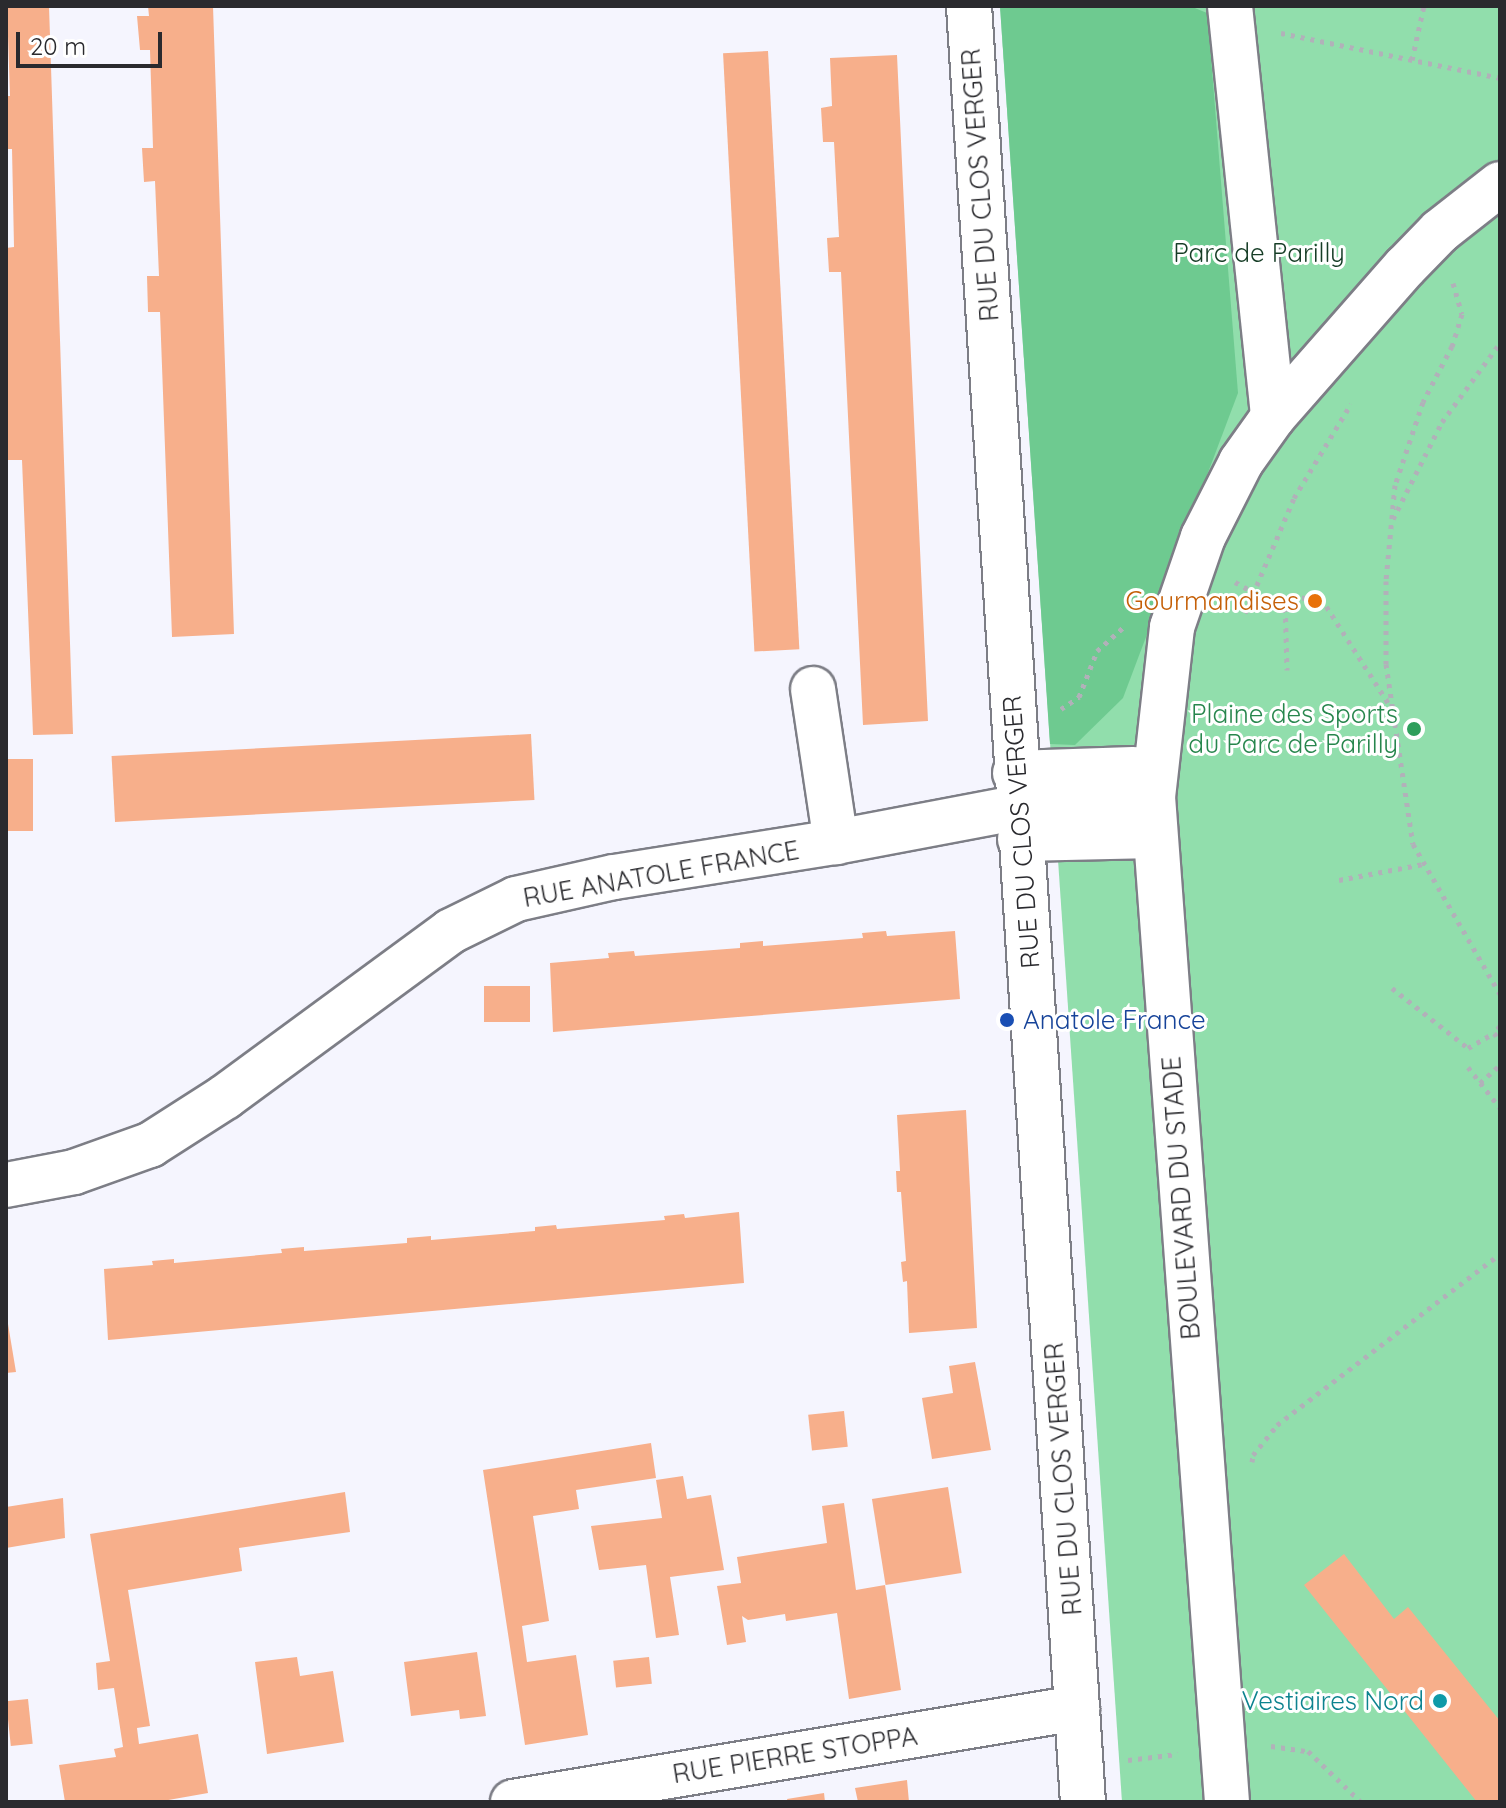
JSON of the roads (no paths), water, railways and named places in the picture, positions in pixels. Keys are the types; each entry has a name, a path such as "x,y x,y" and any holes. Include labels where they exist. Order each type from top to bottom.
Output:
{"street":[{"name":"RUE DU CLOS VERGER","path":"969,6 1083,1802"},
{"path":"1230,6 1273,417"},
{"name":"BOULEVARD DU STADE","path":"1227,1802 1154,800 1162,691 1175,615 1195,559 1241,462 1273,417 1405,267 1440,231 1500,184"},
{"path":"813,689 836,842"},
{"name":"RUE ANATOLE FRANCE","path":"6,1185 74,1172 150,1145 225,1097 451,931 516,899 614,877 836,842 1053,801 1154,800"},
{"name":"RUE PIERRE STOPPA","path":"513,1802 1077,1708"}],"place":[{"name":"Gourmandises","path":"1315,601"},
{"name":"Plaine des Sports du Parc de Parilly","path":"1414,729"},
{"name":"Anatole France","path":"1007,1020"},
{"name":"Vestiaires Nord","path":"1440,1701"}],"park label":[{"name":"Parc de Parilly","path":"1259,253"}]}
